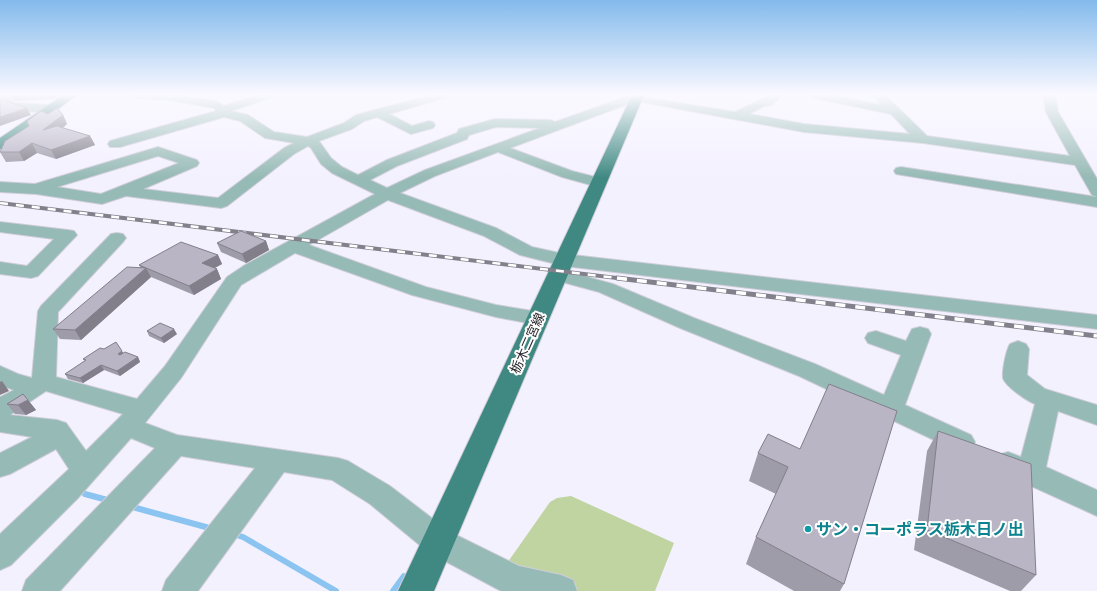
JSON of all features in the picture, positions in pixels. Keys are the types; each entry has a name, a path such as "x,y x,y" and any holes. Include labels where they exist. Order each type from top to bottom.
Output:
{"main road":[{"path":"0,145 33,123"},
{"name":"栃木二宮線","path":"427,568 561,268 598,182 621,123"}],"street":[{"path":"115,144 180,123"},
{"path":"251,123 270,135 308,141 316,145 326,161 337,170 387,194 490,232 561,268 687,323 807,370 891,410 1097,503"},
{"path":"125,190 221,203 289,151 308,141 348,126 353,123"},
{"path":"397,123 411,130 429,125"},
{"path":"359,180 392,163 462,136 464,132 495,123 557,124"},
{"path":"0,555 85,471 135,418 173,372 234,280 252,268 387,194 430,173 499,148 561,123"},
{"path":"771,123 804,128 923,139 1078,161"},
{"path":"907,123 923,139"},
{"path":"1058,123 1078,161 1095,185"},
{"path":"499,148 567,174 598,182"},
{"path":"0,188 36,190 102,199 192,163 158,150 36,190"},
{"path":"901,171 1097,202"},
{"path":"0,227 68,235 32,272 0,268"},
{"path":"0,409 33,390 39,384 48,310 116,238"},
{"path":"294,246 419,291 496,311 538,318"},
{"path":"561,268 1097,322"},
{"path":"876,338 916,342 891,410"},
{"path":"1018,349 1015,378 1036,395 1097,415"},
{"path":"0,374 10,380 39,384 135,418 175,445 338,469 380,495 427,568 515,581 561,591"},
{"path":"1031,473 1048,399"},
{"path":"0,421 5,424 57,430 85,471"},
{"path":"0,466 59,435"},
{"path":"38,591 175,445"},
{"path":"178,591 277,460"}],"green space":[{"path":"571,496 674,543 655,591 574,591 503,569 550,502 557,498"}],"building":[{"path":"28,123 53,123 43,130 57,126 90,136 51,150 32,143 19,152 0,152 5,141 29,126"},
{"path":"241,231 266,241 242,254 217,243"},
{"path":"181,242 218,255 202,263 217,269 189,286 139,265"},
{"path":"127,267 146,268 75,330 53,329"},
{"path":"160,323 174,329 161,338 147,331"},
{"path":"116,342 122,351 118,354 120,355 125,352 138,357 117,371 101,365 80,378 65,374 86,360 83,359 100,348 104,349"},
{"name":"サン・コーポラス栃木日ノ出","path":"829,384 897,411 844,584 756,537 788,467 758,453 768,434 800,449"},
{"path":"23,394 28,400 18,405 7,404"},
{"path":"938,431 1031,464 1036,575 927,530"}],"waterway":[{"path":"85,494 111,501"},
{"path":"129,506 213,529"},
{"path":"233,534 243,537 336,591"},
{"path":"393,591 404,576 409,579"}],"railway":[{"path":"0,203 625,279"},
{"path":"617,278 1097,336"}],"place":[{"name":"サン・コーポラス栃木日ノ出","path":"808,529"}]}
